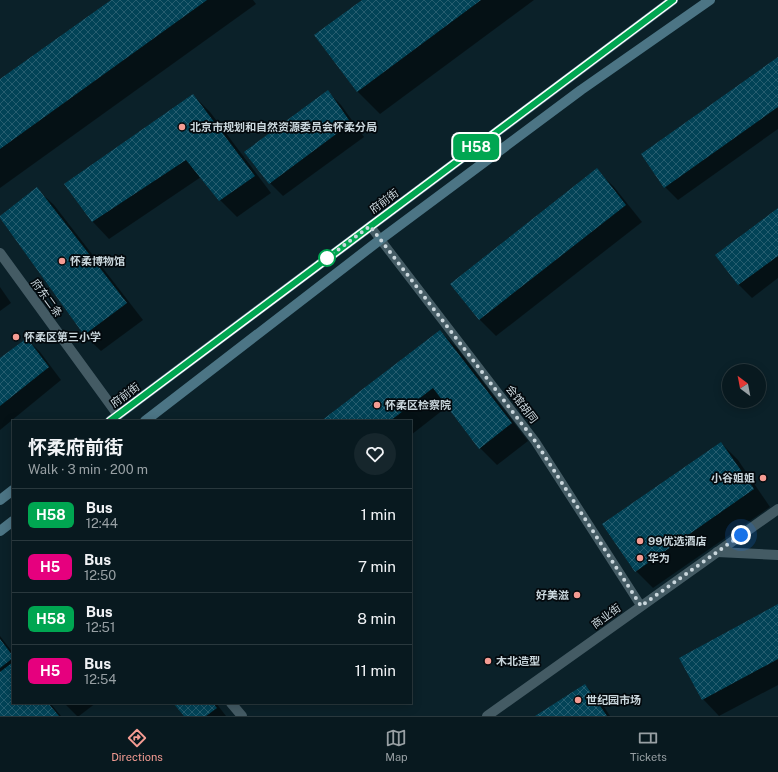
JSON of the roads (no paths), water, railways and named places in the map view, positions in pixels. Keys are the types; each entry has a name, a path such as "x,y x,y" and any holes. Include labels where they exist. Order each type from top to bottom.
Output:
{"main road":[{"name":"府前街","path":"114,418 673,0"},
{"path":"146,420 381,238 581,90 710,0"},
{"path":"0,500 12,491"},
{"path":"0,530 12,522"}],"street":[{"name":"府东二条","path":"0,253 114,418"},
{"name":"商业街","path":"487,716 778,509"},
{"path":"717,552 778,556"},
{"path":"232,704 242,716"}],"lane":[{"name":"会馆胡同","path":"370,226 381,238 535,441 641,606"}],"place":[{"name":"北京市规划和自然资源委员会怀柔分局","path":"182,127"},
{"name":"怀柔博物馆","path":"62,261"},
{"name":"怀柔区第三小学","path":"16,337"},
{"name":"怀柔区检察院","path":"377,405"},
{"name":"小谷姐姐","path":"763,478"},
{"name":"99优选酒店","path":"640,541"},
{"name":"华为","path":"640,558"},
{"name":"好美滋","path":"577,595"},
{"name":"木北造型","path":"488,661"},
{"name":"世纪园市场","path":"578,700"}]}
